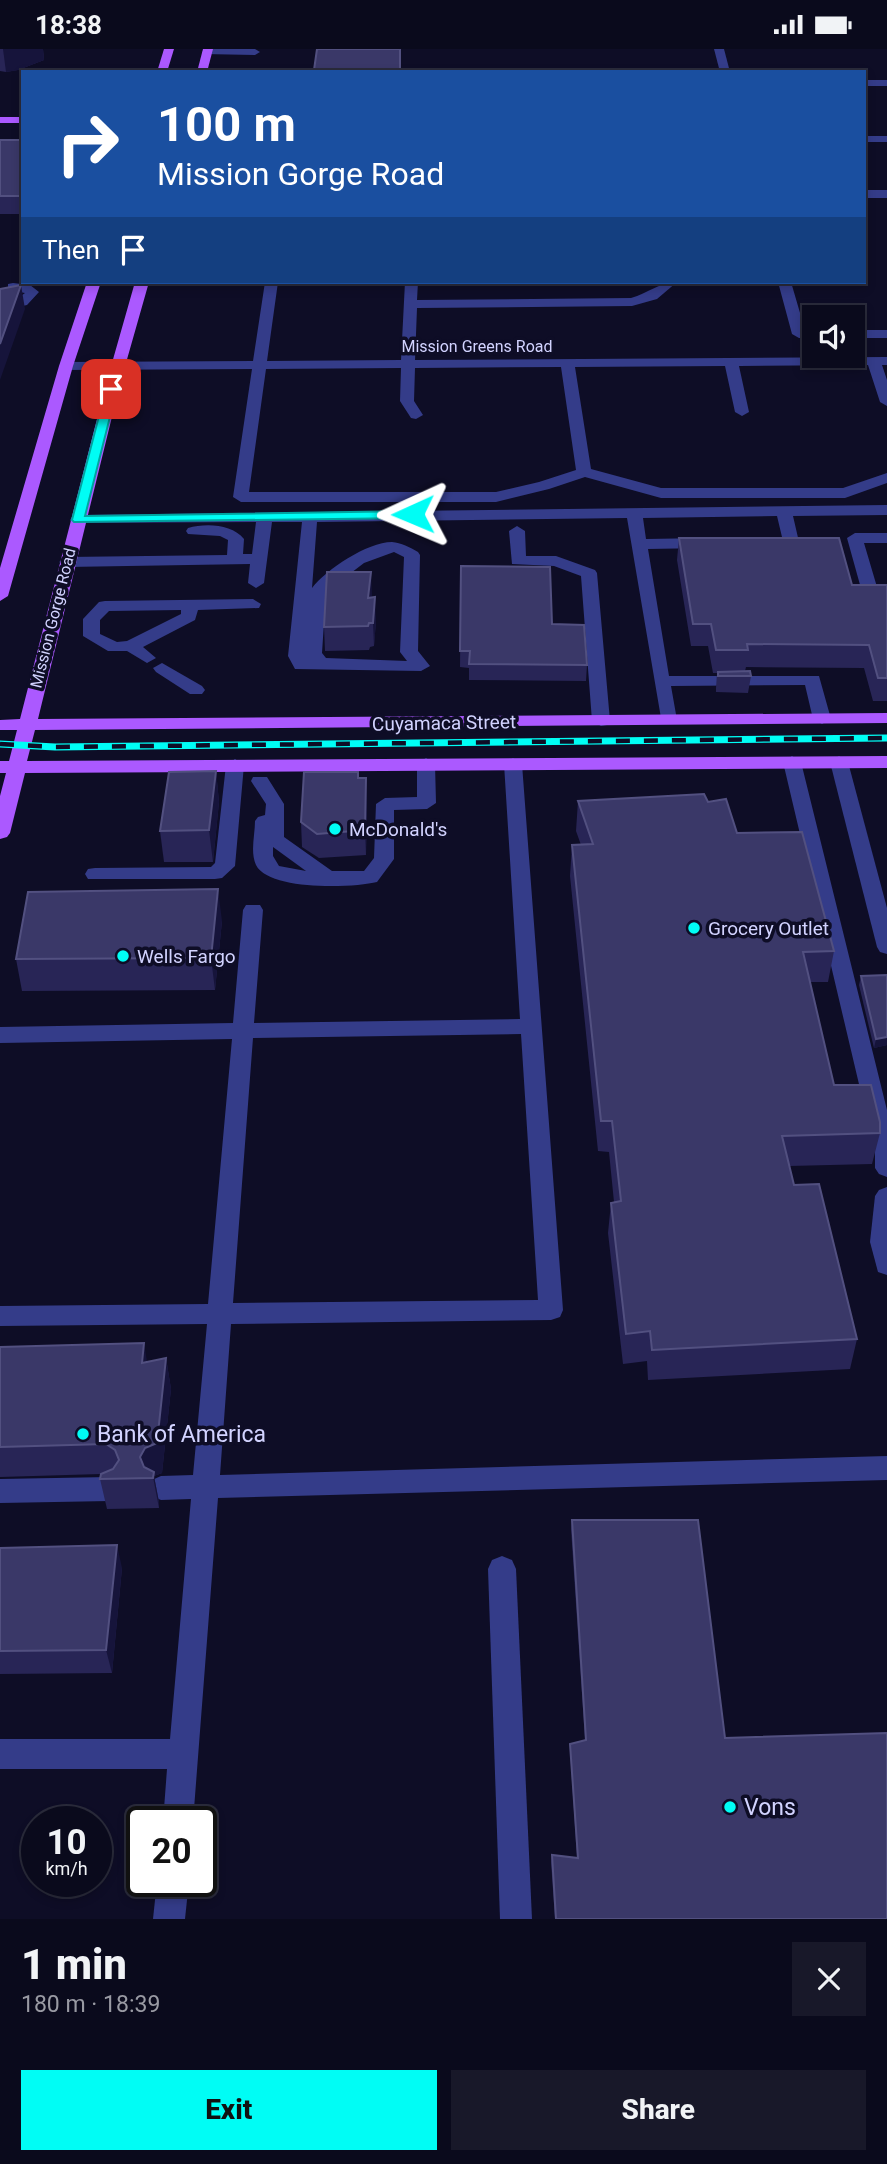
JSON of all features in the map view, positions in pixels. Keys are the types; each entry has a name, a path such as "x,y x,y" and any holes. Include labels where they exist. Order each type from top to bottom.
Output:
{"main road":[{"path":"163,70 169,49"},
{"path":"203,70 208,51"},
{"path":"0,120 21,120"},
{"path":"0,133 21,133"},
{"path":"0,596 66,366 93,284"},
{"name":"Mission Gorge Road","path":"0,833 8,767 25,725 141,284"},
{"name":"Cuyamaca Street","path":"0,725 887,718"},
{"path":"8,767 887,762"}],"street":[{"path":"719,49 724,70"},
{"path":"208,51 255,52"},
{"path":"866,83 887,83"},
{"path":"866,139 887,139"},
{"path":"866,194 887,194"},
{"path":"271,284 241,496 496,497 544,486 584,471 661,493 845,493 887,478"},
{"path":"411,284 407,401 416,415"},
{"path":"410,304 632,302 652,296 668,284"},
{"path":"785,284 799,334 802,334"},
{"path":"0,306 16,305 29,299 32,292 13,287"},
{"path":"865,334 887,334"},
{"path":"880,361 887,402"},
{"name":"Mission Greens Road","path":"66,366 880,361"},
{"path":"731,362 742,412"},
{"path":"567,363 584,471"},
{"path":"78,520 887,510"},
{"path":"750,542 791,542 784,511"},
{"path":"634,513 668,720"},
{"path":"310,516 297,656 301,664 337,666 421,666 409,652 412,555 400,548 387,547 324,582 318,591 313,653 320,661 337,666"},
{"path":"256,583 265,517"},
{"path":"138,519 139,531 215,531 232,535 236,539 234,559"},
{"path":"517,531 518,561 556,561 589,573 601,721"},
{"path":"887,538 855,538 870,592 887,592"},
{"path":"639,544 722,543"},
{"path":"67,562 259,559"},
{"path":"190,605 189,616 131,646 114,647 92,636 91,619 105,606 253,604"},
{"path":"131,646 147,658"},
{"path":"162,668 196,690"},
{"path":"662,681 813,680 822,719"},
{"path":"792,762 886,1152 887,1168"},
{"path":"839,762 887,947"},
{"path":"328,878 274,839 275,804 264,788 263,857 268,868 279,876 328,878 370,877 384,859 385,804 428,803 426,764"},
{"path":"0,1317 551,1310 513,764"},
{"path":"95,874 215,873 225,866 235,765"},
{"path":"179,1806 253,910"},
{"path":"0,1035 531,1026"},
{"path":"887,1196 882,1242 887,1265"},
{"path":"161,1488 887,1468"},
{"path":"0,1491 110,1489"},
{"path":"502,1569 516,1919"},
{"path":"0,1755 184,1754"},
{"path":"169,1919 171,1897"}],"building":[{"path":"317,49 400,49 400,69 314,70"},
{"path":"0,140 21,140 21,196 0,196"},
{"path":"21,285 0,344 0,289"},
{"path":"679,538 839,538 852,585 887,585 887,678 878,678 869,645 747,644 748,650 716,650 711,624 693,624"},
{"path":"461,566 550,567 552,624 584,625 587,665 469,664 470,651 460,651"},
{"path":"327,572 371,572 368,598 375,597 373,623 368,626 324,627"},
{"path":"750,671 751,676 718,676 718,672"},
{"path":"216,771 209,830 160,831 169,772"},
{"path":"304,772 358,772 358,778 366,778 365,830 317,834 301,822"},
{"path":"704,794 708,802 726,799 737,833 802,832 834,951 803,952 834,1085 871,1085 880,1133 782,1136 794,1185 819,1184 857,1339 652,1350 650,1331 626,1334 611,1203 621,1201 612,1121 601,1121 572,845 593,844 578,801"},
{"path":"218,889 211,958 16,959 28,892"},
{"path":"887,975 887,1037 876,1039 861,976"},
{"name":"Bank of America","path":"144,1343 142,1363 166,1358 157,1443 145,1448 140,1457 144,1467 154,1472 153,1478 100,1479 101,1474 113,1469 119,1460 115,1450 106,1444 0,1447 0,1347"},
{"name":"Vons","path":"572,1520 698,1520 725,1738 887,1733 887,1919 556,1919 552,1855 578,1858 570,1744 586,1740"},
{"path":"117,1545 106,1650 0,1651 0,1548"}],"railway":[{"path":"0,744 55,747 887,738"}],"place":[{"name":"McDonald's","path":"335,829"},
{"name":"Grocery Outlet","path":"694,928"},
{"name":"Wells Fargo","path":"123,956"},
{"name":"Bank of America","path":"83,1434"},
{"name":"Vons","path":"730,1807"}],"route":[{"path":"111,389 78,520 413,514"}]}
